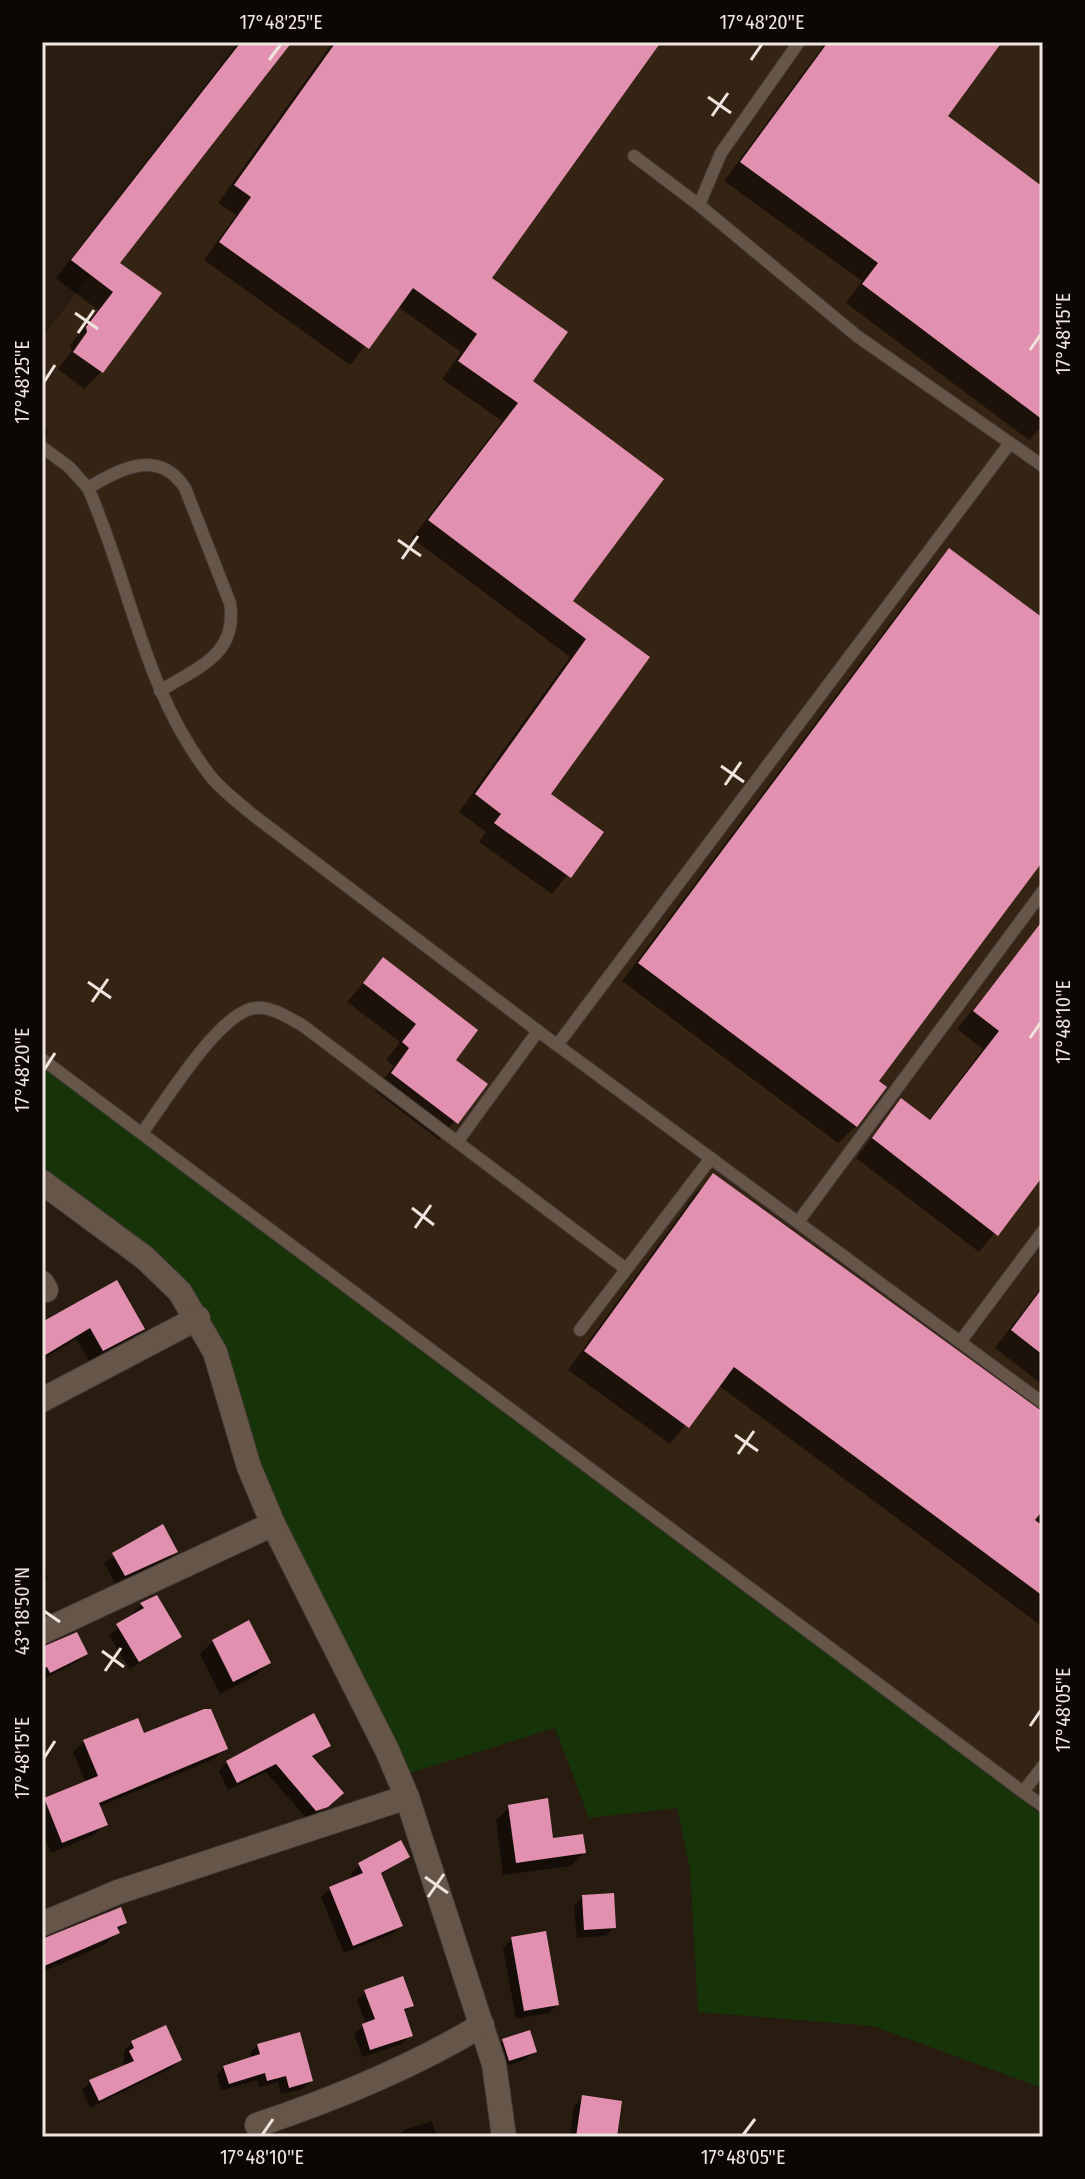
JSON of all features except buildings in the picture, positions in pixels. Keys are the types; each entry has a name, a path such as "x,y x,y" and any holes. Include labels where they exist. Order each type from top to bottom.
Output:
{"street":[{"path":"42,1182 145,1258 180,1292 198,1318 215,1352 249,1467 273,1524 387,1750 407,1797 482,2025 501,2095 504,2137"},
{"path":"42,1400 198,1318"},
{"path":"42,1632 273,1524"},
{"path":"42,1924 118,1892 407,1797"},
{"path":"257,2125 324,2103 404,2068 482,2025"}],"lane":[{"path":"699,205 721,153 799,42"},
{"path":"634,156 699,205 857,336 1043,466"},
{"path":"558,1044 1010,443"},
{"path":"42,447 69,467 88,488 160,691 188,745 215,781 253,815 538,1031 1043,1403"},
{"path":"88,488 121,468 150,464 164,466 177,475 185,488 230,603 233,623 223,648 160,691"},
{"path":"798,1222 1043,891"},
{"path":"142,1133 222,1028 238,1013 257,1007 302,1025 626,1269"},
{"path":"457,1142 538,1031"},
{"path":"42,1059 1043,1806"},
{"path":"580,1330 711,1158"},
{"path":"960,1342 1043,1231"},
{"path":"1023,1792 1043,1766"}],"shaded area":[{"path":"268,42 1043,42 1043,1816 42,1063 42,444 50,432 42,427 42,338"}],"green space":[{"path":"42,1063 1043,1816 1043,2088 873,2026 698,2012 690,1868 677,1808 589,1818 555,1728 403,1775 279,1514 245,1429 212,1331 42,1172"}]}
